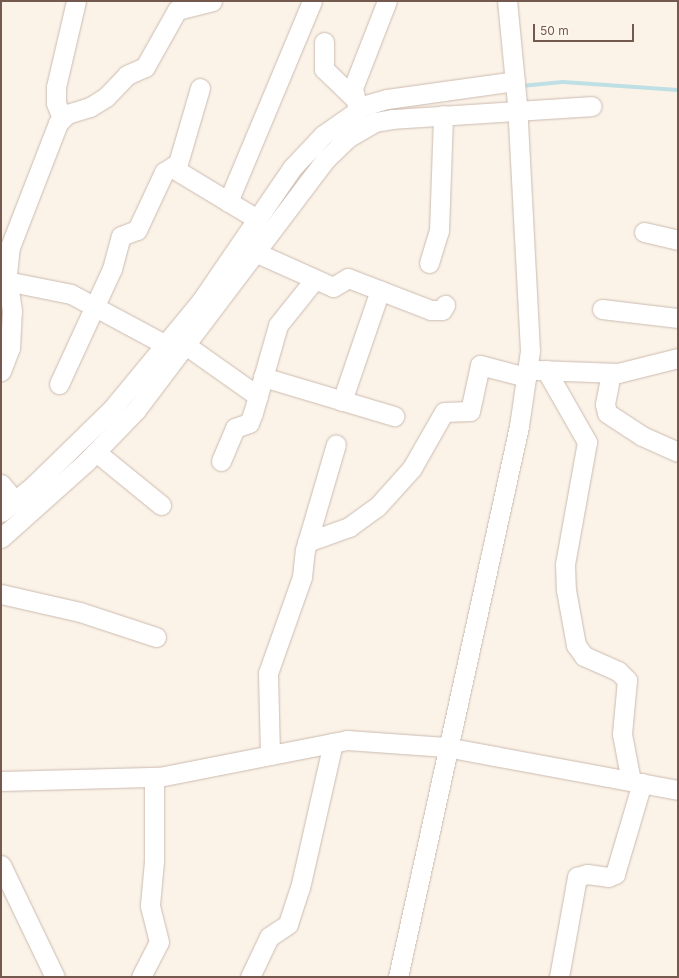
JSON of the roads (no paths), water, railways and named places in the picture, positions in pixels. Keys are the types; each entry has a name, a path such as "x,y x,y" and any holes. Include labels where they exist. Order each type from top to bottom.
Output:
{"street":[{"path":"62,118 56,103 56,87 76,1"},
{"path":"1,371 10,348 12,311 5,281 7,262 7,233 62,118 90,107 112,94 127,75 146,66 176,10 212,1"},
{"path":"228,202 312,1"},
{"path":"356,104 353,88 387,1"},
{"path":"398,977 446,747 519,426 530,352 517,106 507,1"},
{"path":"324,42 324,69 356,104"},
{"path":"1,484 8,506 112,409 166,345 306,151 356,104 515,83"},
{"path":"59,384 93,306 112,269 121,236 138,230 164,172 175,165 200,88"},
{"path":"1,538 96,452 136,410 257,253 326,159 349,137 375,122 517,106 592,106"},
{"path":"429,263 439,231 443,115"},
{"path":"175,165 178,172 257,219"},
{"path":"644,232 678,240"},
{"path":"257,253 314,280 333,287 348,278 431,310 442,310 445,305"},
{"path":"221,460 235,428 249,423 278,325 314,280"},
{"path":"5,281 71,294 166,345"},
{"path":"342,401 380,290"},
{"path":"602,309 678,318"},
{"path":"186,346 258,396"},
{"path":"307,542 349,526 382,501 412,468 444,412 470,411 480,365 527,373 546,370 610,373 678,358"},
{"path":"546,370 587,442 566,564 566,590 576,645 584,656 618,671 627,680 622,734 636,782 615,874 608,877 587,874 577,877 559,977"},
{"path":"610,373 605,404 607,413 642,436 678,452"},
{"path":"263,377 394,416"},
{"path":"270,755 268,673 302,577 307,542 336,444"},
{"path":"96,452 160,505"},
{"path":"1,594 80,612 156,637"},
{"path":"1,781 154,776 347,740 446,747 678,790"},
{"path":"250,977 269,937 288,924 298,895 333,743"},
{"path":"141,977 159,942 150,905 154,862 154,776"},
{"path":"1,866 55,977"}],"waterway":[{"path":"521,86 563,82 678,90"}]}
